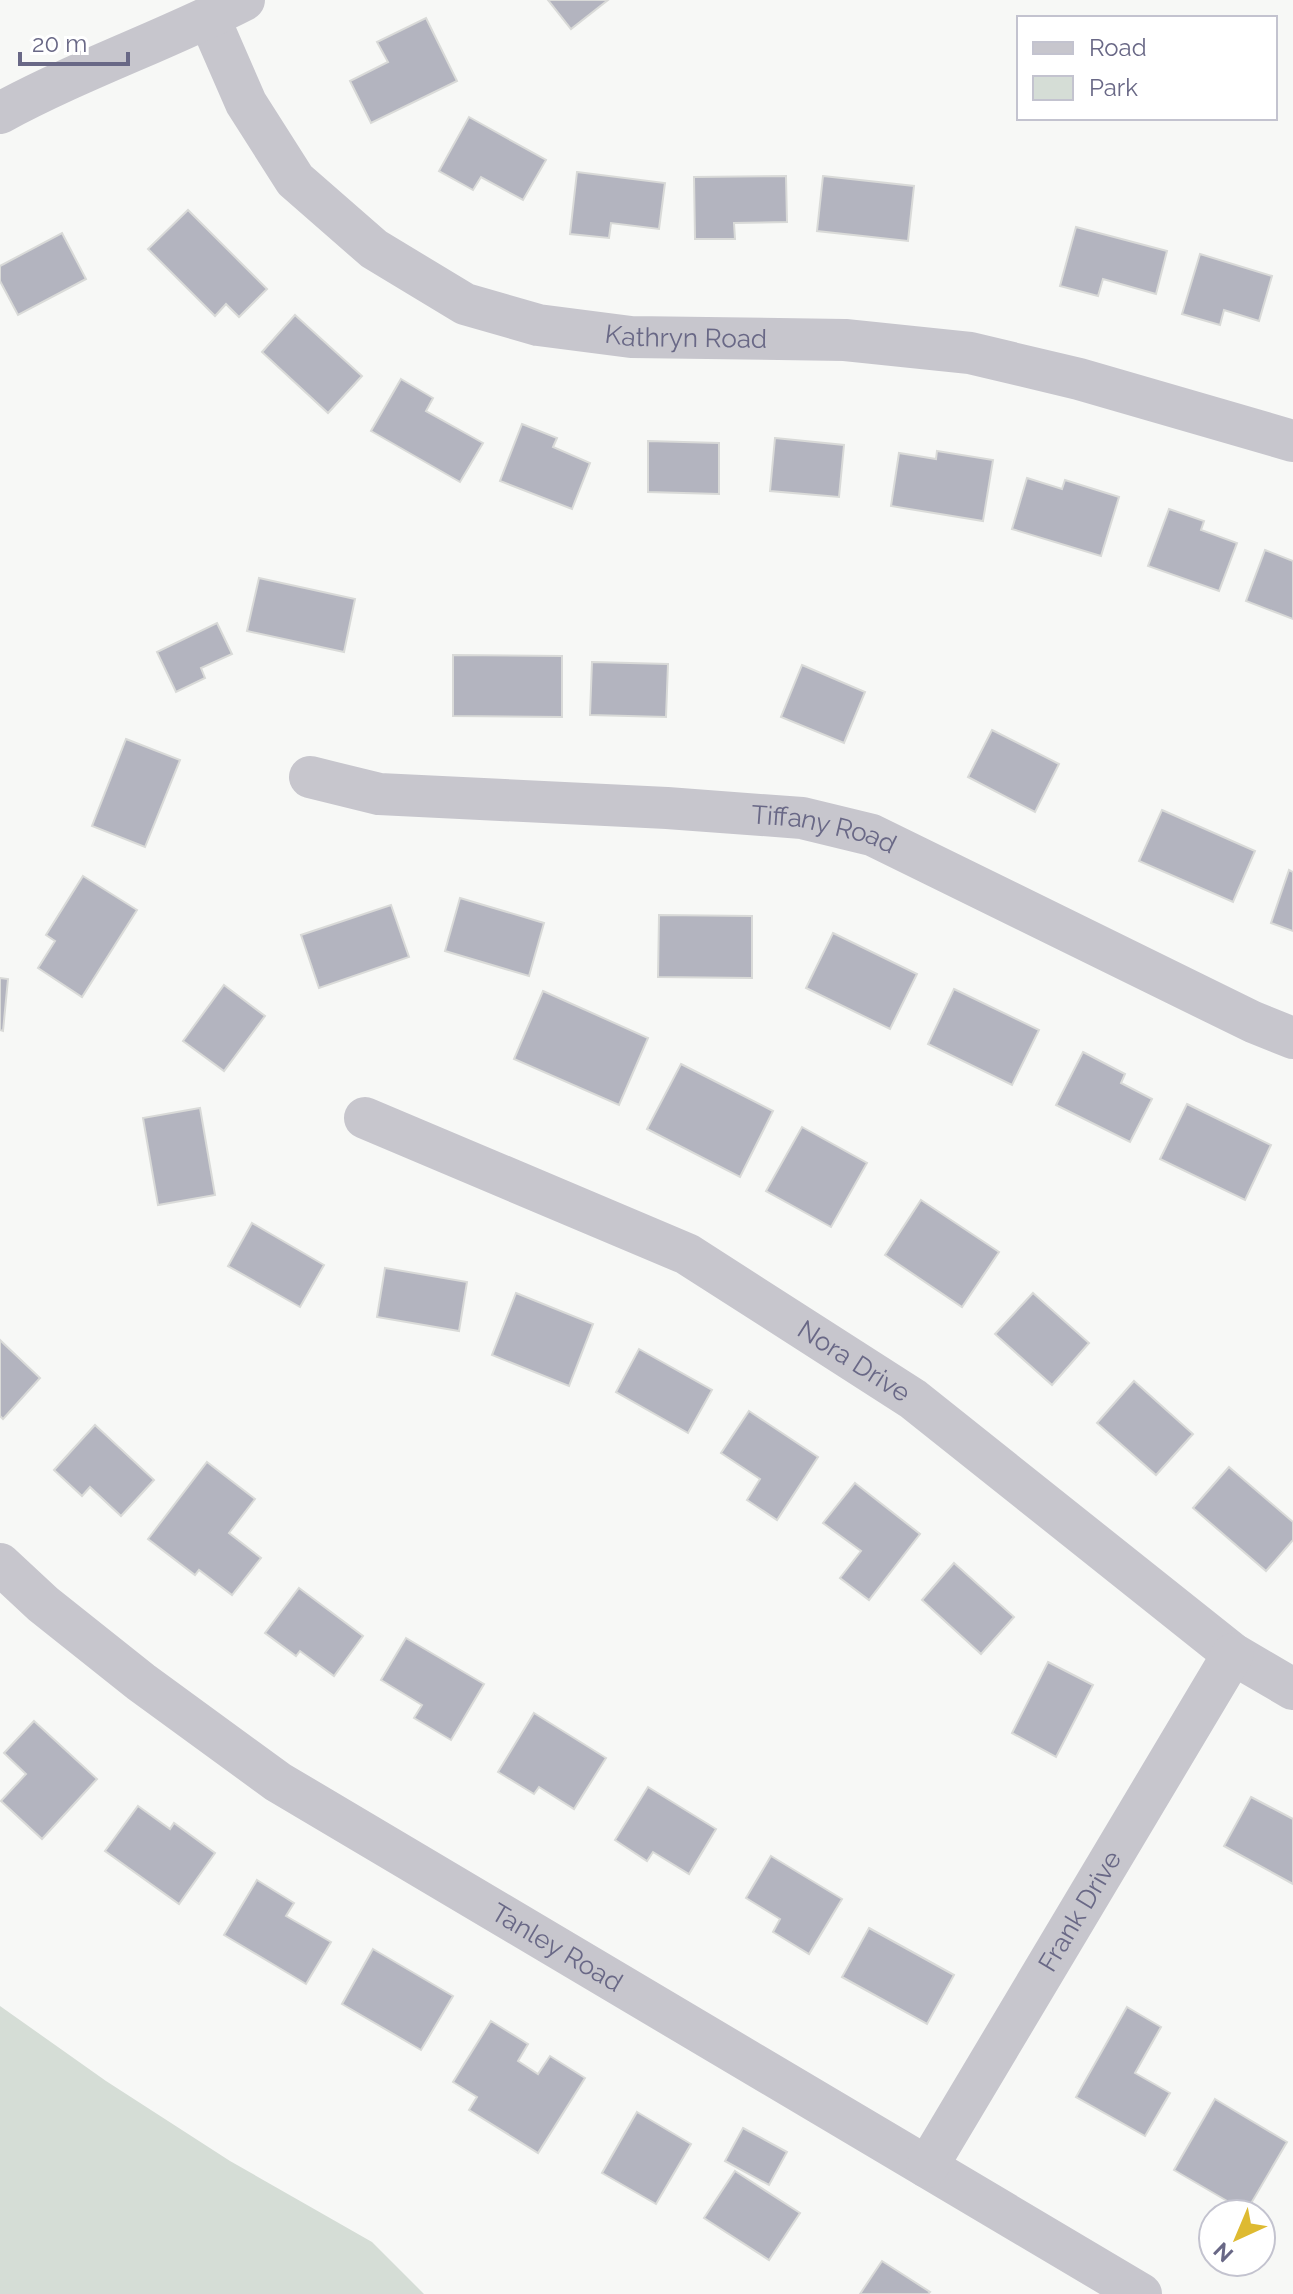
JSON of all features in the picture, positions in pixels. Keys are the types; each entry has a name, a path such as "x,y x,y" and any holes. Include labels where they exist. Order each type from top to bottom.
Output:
{"street":[{"path":"0,113 42,90 227,9"},
{"name":"Kathryn Road","path":"227,9 246,103 295,180 374,249 465,304 538,325 631,337 845,340 970,353 1079,379 1293,441"},
{"name":"Tiffany Road","path":"310,777 379,794 802,818 872,835 1253,1022 1293,1038"},
{"name":"Nora Drive","path":"365,1118 687,1254 913,1399 1233,1654 1293,1689"},
{"name":"Tanley Road","path":"0,1564 43,1604 141,1682 278,1782 1141,2294"},
{"name":"Frank Drive","path":"927,2167 1233,1654"}],"green space":[{"path":"0,2006 106,2081 230,2161 372,2242 424,2294 0,2294"}],"building":[{"path":"548,0 608,0 571,29"},
{"path":"426,18 457,81 371,123 350,81 388,62 377,42"},
{"path":"469,117 546,160 523,200 481,177 473,190 439,171"},
{"path":"577,172 665,183 659,229 611,223 609,238 570,234"},
{"path":"786,176 787,222 734,223 735,239 695,239 694,177"},
{"path":"823,176 914,186 908,241 817,231"},
{"path":"188,210 267,289 239,317 226,304 215,316 148,249"},
{"path":"1076,227 1167,251 1156,294 1103,279 1098,296 1060,286"},
{"path":"62,233 86,279 18,315 0,281 0,266"},
{"path":"1200,254 1272,276 1259,321 1224,310 1220,325 1182,314"},
{"path":"295,315 362,376 328,413 262,352"},
{"path":"401,379 433,398 426,411 483,443 460,482 371,431"},
{"path":"522,424 557,438 553,447 590,463 572,509 500,481"},
{"path":"775,438 844,445 839,497 770,491"},
{"path":"648,441 719,443 719,494 648,492"},
{"path":"937,451 993,460 983,521 891,506 899,453 936,459"},
{"path":"1027,478 1062,489 1065,480 1119,497 1101,556 1012,529"},
{"path":"1169,509 1204,521 1201,530 1237,543 1219,591 1148,566"},
{"path":"1265,550 1293,561 1293,619 1246,601"},
{"path":"259,578 355,599 344,652 247,631"},
{"path":"217,623 232,654 201,668 205,678 176,692 157,652"},
{"path":"453,655 562,656 562,717 453,716"},
{"path":"592,662 668,664 666,717 590,715"},
{"path":"802,665 865,692 844,743 781,717"},
{"path":"992,730 1059,764 1035,812 968,777"},
{"path":"126,739 180,760 145,847 92,826"},
{"path":"1162,810 1255,851 1233,902 1139,861"},
{"path":"1289,870 1293,872 1293,931 1271,923"},
{"path":"83,876 137,910 82,997 38,968 55,941 46,935"},
{"path":"460,898 544,923 529,976 445,951"},
{"path":"391,905 409,957 319,988 301,935"},
{"path":"659,915 752,916 752,978 658,977"},
{"path":"833,933 917,974 890,1029 806,988"},
{"path":"0,978 8,979 3,1031 0,1030"},
{"path":"224,985 265,1016 224,1071 183,1041"},
{"path":"954,989 1039,1030 1012,1085 928,1044"},
{"path":"543,991 648,1038 619,1105 514,1059"},
{"path":"1083,1052 1125,1074 1121,1083 1152,1099 1130,1142 1056,1105"},
{"path":"681,1064 773,1111 740,1177 647,1129"},
{"path":"1187,1104 1271,1145 1245,1200 1160,1159"},
{"path":"200,1108 215,1195 158,1205 143,1118"},
{"path":"802,1127 867,1163 831,1227 766,1191"},
{"path":"921,1200 999,1252 962,1307 885,1255"},
{"path":"252,1223 324,1265 300,1307 228,1266"},
{"path":"385,1268 467,1282 459,1331 377,1317"},
{"path":"516,1293 593,1324 569,1386 492,1355"},
{"path":"1033,1293 1089,1343 1052,1385 995,1334"},
{"path":"0,1340 40,1378 3,1419 0,1416"},
{"path":"639,1349 712,1390 688,1433 616,1392"},
{"path":"1134,1381 1193,1434 1156,1475 1097,1423"},
{"path":"749,1411 818,1457 777,1520 747,1500 760,1479 721,1453"},
{"path":"95,1425 154,1480 121,1516 90,1487 82,1496 54,1470"},
{"path":"207,1462 255,1499 229,1533 261,1558 232,1595 199,1570 195,1575 148,1539"},
{"path":"1229,1467 1293,1522 1293,1540 1266,1571 1193,1508"},
{"path":"855,1483 920,1534 869,1600 840,1578 861,1551 823,1523"},
{"path":"954,1563 1014,1617 981,1654 922,1600"},
{"path":"299,1588 363,1636 334,1676 300,1651 296,1656 265,1633"},
{"path":"406,1638 484,1684 451,1740 414,1718 422,1705 381,1680"},
{"path":"1048,1662 1093,1685 1056,1757 1012,1733"},
{"path":"534,1713 606,1758 574,1809 539,1787 534,1794 498,1772"},
{"path":"34,1721 97,1779 42,1839 1,1801 26,1774 4,1753"},
{"path":"648,1787 716,1829 689,1874 653,1852 647,1861 615,1840"},
{"path":"1251,1797 1293,1819 1293,1884 1224,1846"},
{"path":"138,1806 170,1829 174,1823 215,1853 179,1904 105,1851"},
{"path":"771,1856 842,1899 809,1954 773,1932 780,1919 746,1898"},
{"path":"257,1880 294,1903 286,1916 331,1942 306,1984 224,1935"},
{"path":"869,1928 954,1975 927,2024 842,1977"},
{"path":"373,1949 453,1996 421,2050 342,2004"},
{"path":"1127,2007 1161,2027 1135,2073 1170,2093 1145,2136 1076,2097"},
{"path":"491,2021 528,2044 518,2061 538,2074 550,2056 585,2078 538,2153 469,2110 477,2097 453,2082"},
{"path":"1215,2099 1287,2142 1254,2198 1222,2198 1174,2170"},
{"path":"637,2112 691,2144 656,2204 602,2173"},
{"path":"743,2128 787,2152 769,2185 725,2161"},
{"path":"735,2171 800,2213 769,2260 704,2218"},
{"path":"882,2261 930,2292 860,2294"}]}
